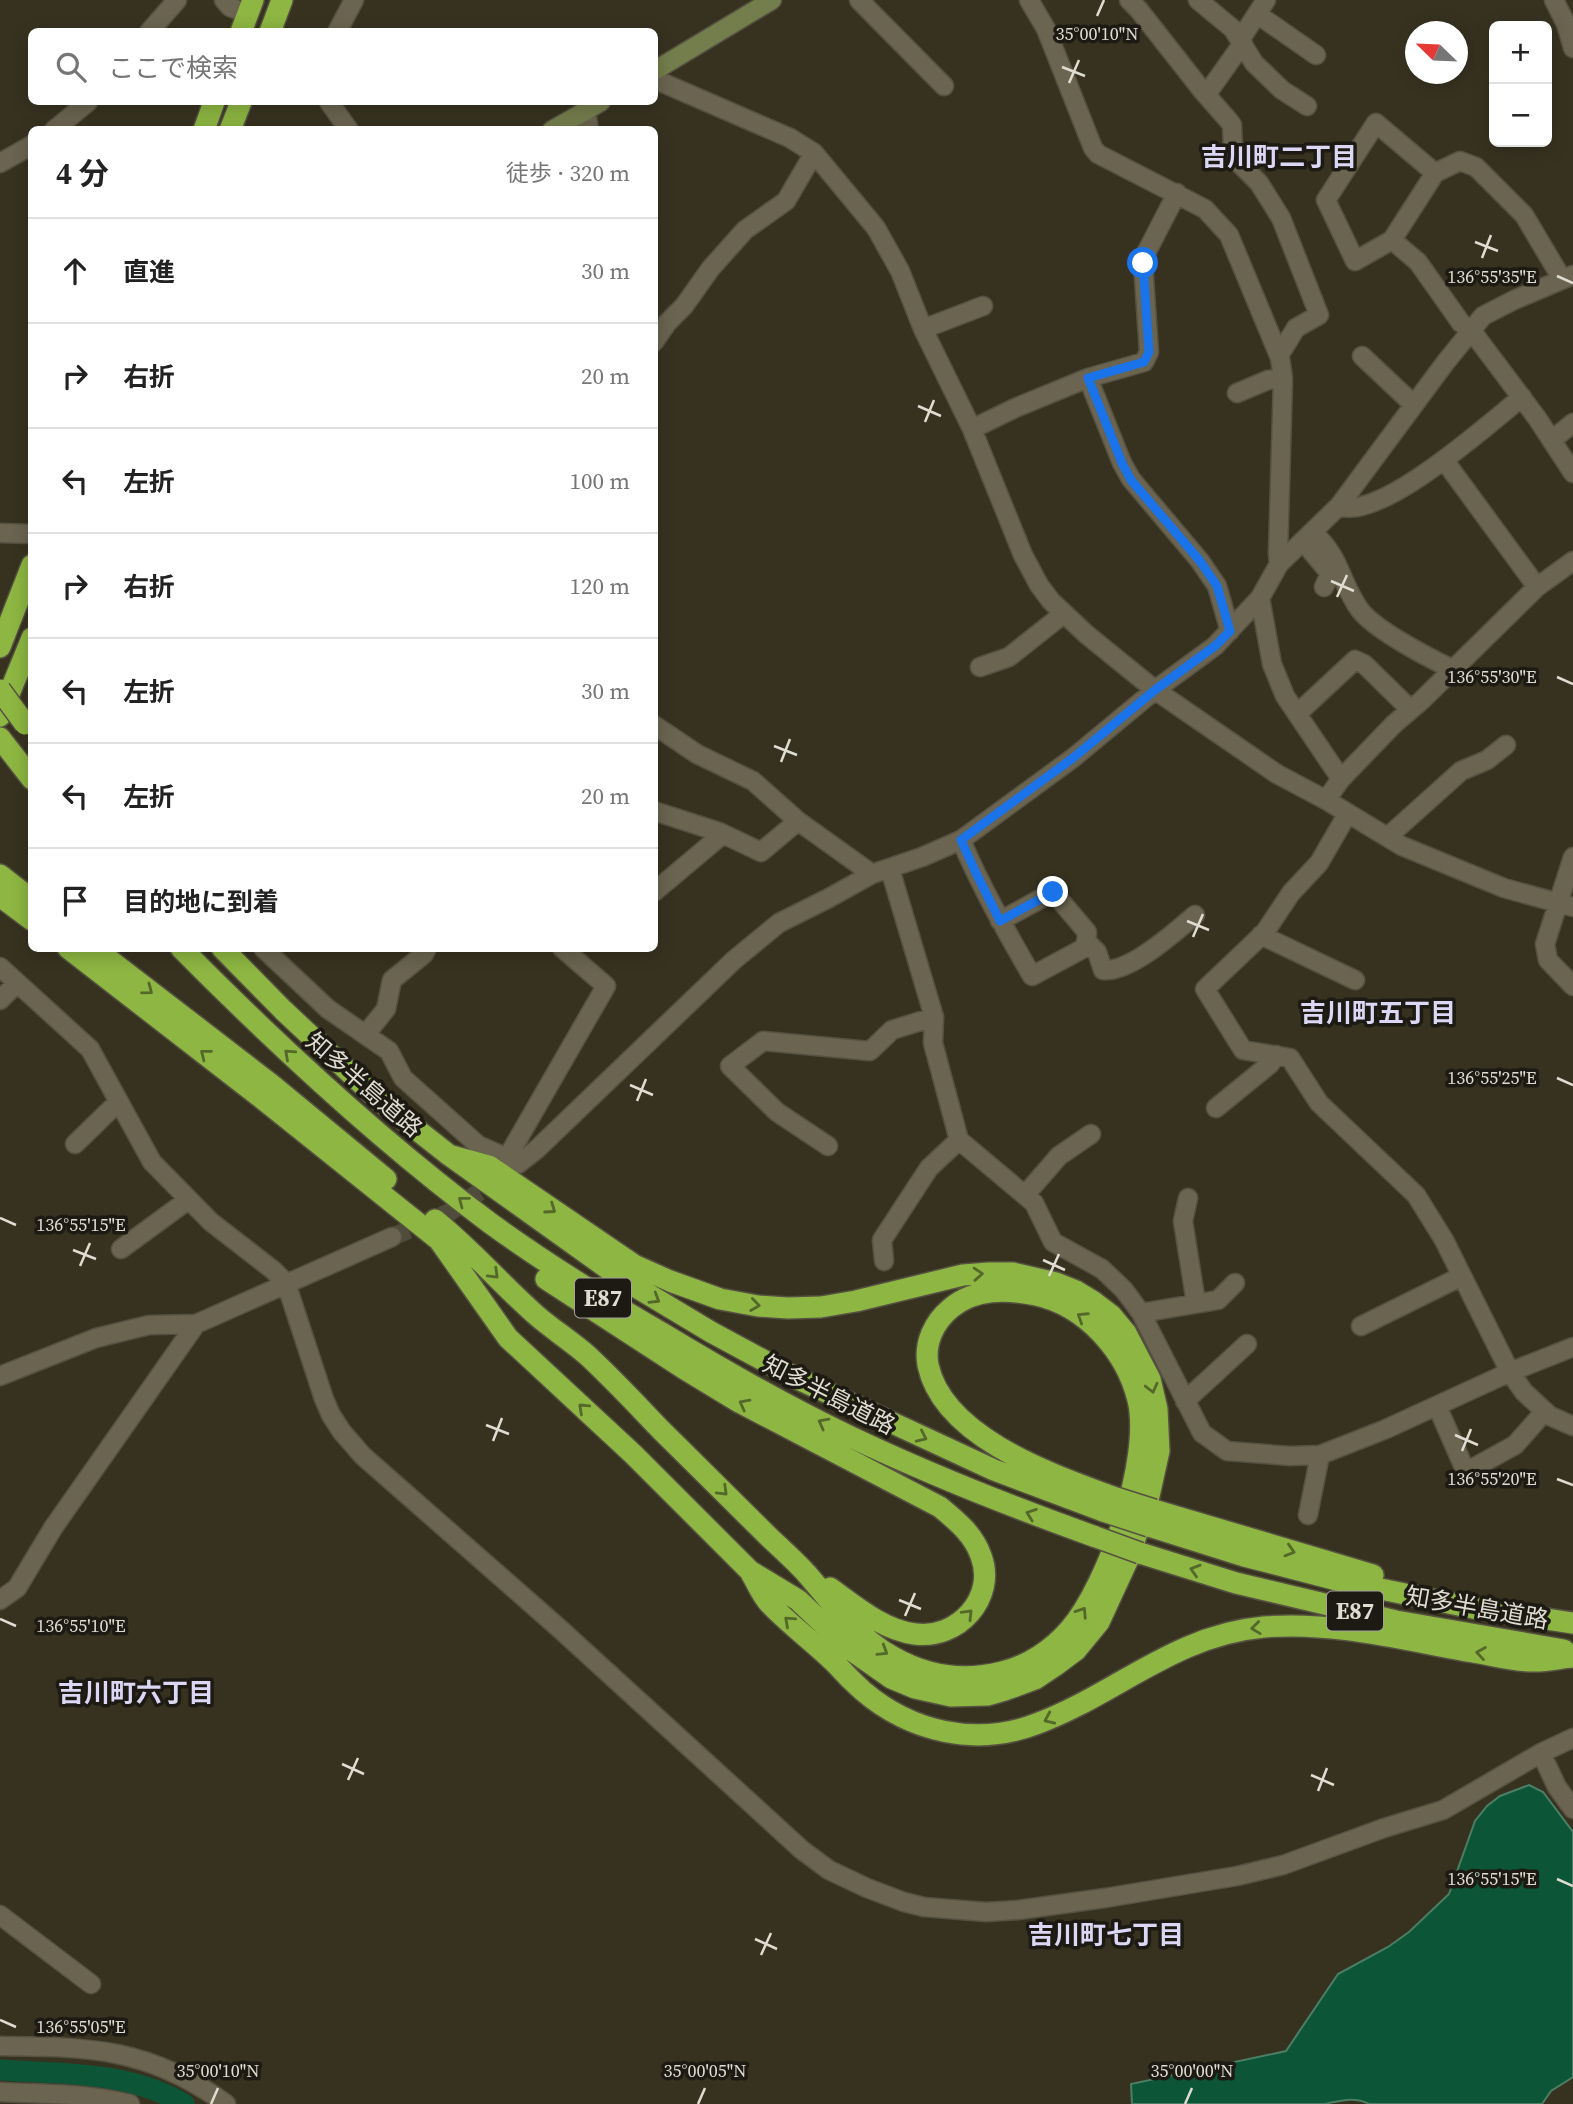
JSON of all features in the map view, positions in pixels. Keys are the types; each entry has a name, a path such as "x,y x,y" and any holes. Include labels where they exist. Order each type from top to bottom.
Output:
{"highway":[{"path":"272,28 282,0"},
{"path":"205,126 213,105"},
{"path":"232,126 240,105"},
{"path":"0,647 28,575"},
{"path":"0,716 27,663"},
{"path":"0,690 28,728"},
{"path":"0,737 28,774"},
{"path":"0,875 28,897"},
{"path":"0,896 28,917"},
{"path":"73,952 439,1240 508,1338 632,1454 750,1571 798,1600 850,1650 891,1678 934,1693 971,1696 1004,1690 1035,1679 1076,1650 1099,1622 1129,1557 1149,1496 1159,1451 1157,1409 1150,1379 1126,1333 1111,1315 1094,1302 1056,1283 1013,1273 963,1275 821,1307 758,1306 720,1299 670,1282 634,1265 489,1166 449,1155"},
{"path":"99,952 272,1085 443,1226 536,1315 586,1354 803,1569 854,1628 873,1645 912,1667 948,1678 990,1675 1008,1671 1027,1662 1057,1642 1072,1628 1085,1608 1114,1550 1140,1457 1138,1401 1114,1347 1093,1324 1046,1297 1023,1292 980,1293 961,1300 945,1313 935,1326 928,1344 929,1367 941,1398 982,1437 1073,1482 1108,1504"},
{"name":"知多半島道路","path":"185,952 266,1034 360,1118 488,1221 574,1280 656,1330 733,1375 848,1436 1022,1511 1140,1553 1236,1583 1395,1621 1573,1651"},
{"name":"知多半島道路","path":"226,952 379,1100 449,1155 621,1278 798,1379 994,1470 1151,1518 1244,1556 1338,1580 1486,1610 1573,1623"},
{"path":"488,1221 541,1275 682,1368 739,1402 940,1507 972,1537 982,1558 985,1580 975,1609 962,1621 940,1633 928,1635 899,1630 866,1614 803,1569"},
{"path":"750,1571 768,1602 824,1652 862,1691 913,1723 942,1732 970,1735 1000,1734 1035,1725 1160,1659 1196,1644 1245,1629 1308,1625 1354,1630 1535,1662 1573,1657"}],"street":[{"path":"152,28 177,0"},
{"path":"224,0 230,7 248,15"},
{"path":"339,28 354,0"},
{"path":"658,69 772,0"},
{"path":"859,0 944,86"},
{"path":"1029,0 1046,29 1093,148 1098,154 1205,209 1229,235 1278,351 1283,378 1279,565"},
{"path":"1129,0 1232,125 1232,144 1237,158 1259,183 1281,218 1319,315 1296,328 1283,349 1278,351"},
{"path":"1198,0 1233,29 1254,63 1282,90 1307,106"},
{"path":"1553,0 1566,24 1573,48"},
{"path":"1206,94 1262,7 1316,55"},
{"path":"658,81 790,138 814,153 876,228 900,271 923,329 972,429 1023,555 1051,601 1086,634 1155,690 1277,774 1402,846 1504,888 1566,904"},
{"path":"59,126 84,105"},
{"path":"331,105 346,126"},
{"path":"559,126 596,105"},
{"path":"583,112 588,126"},
{"path":"267,952 328,1009 389,1051 403,1079 478,1144 518,1164 536,1150 734,960 779,923 872,874 961,840 1073,758 1155,690 1215,646 1260,598 1279,565 1339,506 1483,316 1568,277 1524,215 1476,167 1460,161 1435,173 1392,240 1355,261 1326,200 1376,123 1435,173"},
{"path":"0,163 28,147"},
{"path":"658,336 711,268 745,230 786,201 814,153"},
{"path":"972,429 1088,378 1144,362 1149,352 1144,255 1177,193"},
{"path":"1392,240 1418,262 1461,323 1471,330 1522,397 1573,473"},
{"path":"923,329 984,306"},
{"path":"1362,356 1414,405"},
{"path":"1088,378 1131,480 1200,561 1217,586 1230,631"},
{"path":"1237,393 1268,380 1283,378"},
{"path":"1339,506 1351,509 1366,506 1400,490 1444,460 1522,397"},
{"path":"1552,440 1573,423"},
{"path":"1444,460 1536,587"},
{"path":"0,533 28,534"},
{"path":"1307,536 1328,571 1329,576 1324,587"},
{"path":"1307,536 1330,550 1362,613 1426,657 1452,669"},
{"path":"1326,800 1341,779 1410,709 1536,587 1573,561"},
{"path":"1260,598 1272,664 1286,696 1341,779"},
{"path":"980,667 1009,657 1063,612"},
{"path":"1298,713 1356,660 1364,664 1410,709"},
{"path":"658,728 697,754 753,780 798,821 872,874"},
{"path":"1389,838 1461,771 1487,760 1506,746"},
{"path":"658,812 723,834 761,852 798,821"},
{"path":"1348,813 1319,863 1291,893 1264,932 1205,989 1243,1050 1290,1058 1319,1103 1416,1195 1444,1240 1510,1371 1524,1392 1550,1416 1573,1426"},
{"path":"658,889 723,834"},
{"path":"961,840 1000,921 1032,976 1086,947 1087,932 1053,892 1000,921"},
{"path":"1573,857 1566,904 1545,944 1548,960 1573,986"},
{"path":"890,869 934,1017 933,1043 959,1140 1034,1203 1053,1241 1102,1269 1124,1290 1142,1313 1202,1433 1227,1451 1290,1456 1320,1455 1386,1429 1510,1371 1573,1346"},
{"path":"1086,941 1097,952 1103,971 1110,971 1148,954 1195,915"},
{"path":"1264,932 1306,946"},
{"path":"1264,932 1355,980"},
{"path":"366,1034 386,1009 392,980 425,952"},
{"path":"507,1158 606,986 567,952"},
{"path":"0,967 90,1049 152,1162 211,1222 286,1283 331,1415 351,1444 560,1629 802,1850 829,1870 884,1895 924,1907 986,1912 1043,1907 1237,1876 1283,1865 1384,1828 1443,1810 1541,1753 1573,1738"},
{"path":"0,1000 17,983"},
{"path":"828,1146 777,1112 730,1066 763,1041 870,1051 892,1030 934,1017"},
{"path":"1216,1108 1270,1064 1276,1055"},
{"path":"75,1144 111,1109 120,1104"},
{"path":"1025,1195 1059,1156 1091,1134"},
{"path":"884,1261 883,1241 929,1168 959,1140"},
{"path":"1188,1198 1183,1221 1196,1303"},
{"path":"121,1249 188,1200"},
{"path":"0,1377 96,1338 149,1325 195,1324 392,1237"},
{"path":"1361,1326 1462,1276"},
{"path":"1142,1313 1218,1300 1235,1283"},
{"path":"0,1600 17,1588 53,1528 195,1324"},
{"path":"1185,1401 1247,1344"},
{"path":"1437,1406 1466,1472 1515,1445 1545,1411"},
{"path":"1308,1514 1320,1455"},
{"path":"1541,1753 1557,1787 1573,1809"},
{"path":"0,1915 91,1984"},
{"path":"0,2046 65,2047 109,2052 142,2060 173,2070 226,2104"},
{"path":"0,2092 90,2097 130,2104"}],"shaded area":[{"path":"1529,1785 1543,1792 1573,1832 1573,2077 1551,2091 1542,2104 1369,2104 1352,2100 1324,2104 1132,2104 1131,2084 1286,2051 1338,1974 1388,1947 1409,1932 1449,1894 1475,1821 1487,1806 1500,1796"}],"waterway":[{"path":"0,2070 118,2080 141,2085 184,2104"}],"tunnel":[{"path":"392,1237 450,1212 501,1177"}],"district":[{"name":"吉川町二丁目","path":"1279,157"},
{"name":"吉川町五丁目","path":"1378,1013"},
{"name":"吉川町六丁目","path":"136,1693"},
{"name":"吉川町七丁目","path":"1106,1935"}],"route":[{"path":"1053,892 1000,921 961,840 1073,758 1155,690 1215,646 1230,631 1217,586 1200,561 1131,480 1088,378 1144,362 1149,352 1143,263"}]}
